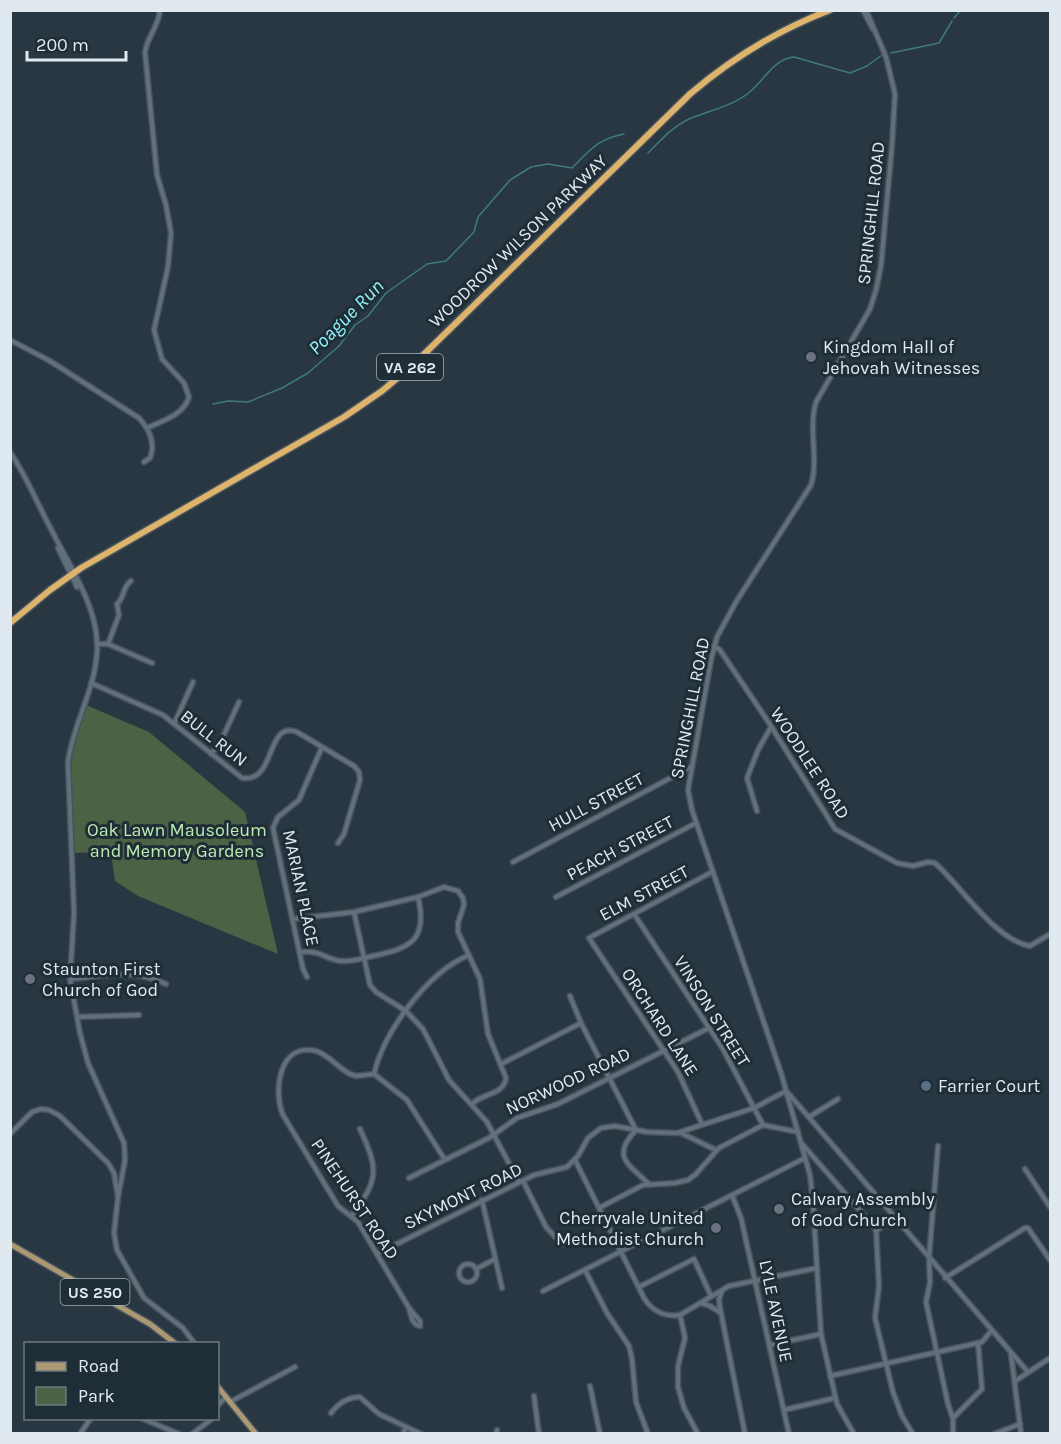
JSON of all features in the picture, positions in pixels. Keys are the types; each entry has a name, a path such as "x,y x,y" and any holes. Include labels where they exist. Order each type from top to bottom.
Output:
{"highway":[{"name":"WOODROW WILSON PARKWAY","path":"10,623 72,574 103,554 331,425 374,397 414,364 690,94 721,68 760,44 788,28 830,10"}],"main road":[{"name":"US 250","path":"10,1244 142,1319 173,1342"},
{"path":"219,1388 256,1434"}],"street":[{"path":"147,428 178,412 189,397 184,383 163,361 154,330 171,238 167,208 157,175 145,52 148,40 158,24 160,10"},
{"name":"SPRINGHILL ROAD","path":"854,1434 835,1398 821,1334 812,1188 805,1158 786,1091 688,795 714,646 726,617 811,485 813,414 816,402 862,324 875,296 882,255 895,102 892,75 864,10"},
{"path":"10,340 50,361 134,414 147,428 152,440 150,458 144,462"},
{"path":"10,452 23,473 92,618 97,644 91,682 68,762 74,913 70,979 76,1017 88,1063 124,1143 125,1160 114,1235 118,1252 144,1298 183,1328 194,1342"},
{"path":"108,644 119,615 117,604 122,599 125,587 131,581"},
{"path":"97,644 108,644 152,663"},
{"name":"WOODLEE ROAD","path":"714,646 720,650 771,726 838,832 897,864 913,866 928,862 935,863 992,924 1021,944 1030,946 1050,934"},
{"name":"BULL RUN","path":"91,682 157,711 238,776 248,779 257,776 262,771 278,737 285,731 294,731 354,766 360,777 344,834 338,843"},
{"path":"174,724 193,682"},
{"path":"211,754 221,741 239,702"},
{"path":"757,811 747,778 771,726"},
{"name":"MARIAN PLACE","path":"307,977 303,969 273,825 278,817 299,800 322,747"},
{"name":"HULL STREET","path":"513,862 692,766"},
{"name":"PEACH STREET","path":"556,897 696,823"},
{"name":"ELM STREET","path":"589,938 712,872"},
{"path":"293,919 354,912 418,897 444,887 460,894 464,905 458,931 482,986 488,1034 506,1078 502,1088 494,1093 480,1096 472,1104"},
{"path":"301,952 318,952 342,961 398,951 415,938 420,930 423,920 418,897"},
{"path":"354,912 371,987 406,1011 425,1032 450,1081 485,1119 546,1227 562,1244"},
{"name":"VINSON STREET","path":"634,914 723,1049 763,1125"},
{"name":"ORCHARD LANE","path":"589,938 680,1075 702,1124"},
{"path":"445,1160 405,1099 374,1074 388,1038 406,1011 435,976 452,963 469,955"},
{"path":"70,979 135,974 166,984"},
{"path":"570,996 609,1080 636,1130"},
{"path":"76,1017 139,1015"},
{"path":"501,1064 581,1023"},
{"name":"NORWOOD ROAD","path":"409,1178 494,1134 517,1118 558,1104 709,1028"},
{"name":"PINEHURST ROAD","path":"374,1074 350,1074 324,1055 309,1050 292,1056 285,1062 280,1074 279,1095 283,1113 338,1206 358,1222 409,1308"},
{"path":"817,1268 722,1289 680,1315 667,1315 654,1309 646,1301 575,1161 586,1140 597,1130 612,1126 669,1134 681,1133 754,1108 786,1091 1028,1372"},
{"path":"809,1117 838,1099"},
{"path":"10,1134 34,1111 44,1109 56,1113 108,1163 114,1173 118,1197"},
{"path":"599,1208 648,1184 688,1180 716,1150 763,1125 798,1132"},
{"path":"351,1216 369,1192 374,1177 373,1163 360,1129"},
{"path":"636,1130 624,1144 622,1151 629,1164 648,1184"},
{"path":"681,1133 716,1150"},
{"path":"800,1142 876,1232 879,1286 875,1316 885,1364 898,1406 913,1434"},
{"path":"938,1146 929,1258 930,1282 926,1302 953,1419 953,1434"},
{"path":"543,1291 805,1158"},
{"name":"SKYMONT ROAD","path":"377,1254 537,1174 564,1168 575,1161"},
{"path":"1025,1169 1050,1207"},
{"name":"LYLE AVENUE","path":"732,1195 740,1214 756,1280 789,1434"},
{"path":"482,1200 502,1288"},
{"path":"876,1232 894,1218"},
{"path":"945,1278 1025,1228 1028,1228 1050,1260"},
{"path":"476,1269 495,1259"},
{"path":"639,1287 694,1259 711,1296"},
{"path":"464,1265 472,1265 476,1269 476,1277 471,1282 464,1282 459,1277 459,1270 464,1265"},
{"path":"585,1270 607,1313 630,1349 636,1402 648,1434"},
{"path":"722,1289 719,1299 721,1313 745,1434"},
{"path":"700,1303 721,1313"},
{"path":"680,1315 686,1338 678,1366 678,1387 684,1408 698,1434"},
{"path":"830,1376 982,1342 991,1331"},
{"path":"770,1345 821,1334"},
{"path":"953,1419 982,1389 978,1343"},
{"path":"1011,1354 1021,1434"},
{"path":"1015,1381 1050,1359"},
{"path":"219,1404 295,1367"},
{"path":"590,1386 600,1434"},
{"path":"534,1396 539,1434"},
{"path":"331,1413 337,1405 360,1397 376,1412 421,1434"},
{"path":"784,1410 835,1398"},
{"path":"80,1434 90,1420"},
{"path":"144,1420 179,1434"},
{"path":"192,1434 212,1420"},
{"path":"994,1434 1020,1424"},
{"path":"403,1434 406,1427"}],"green space":[{"name":"Oak Lawn Mausoleum and Memory Gardens","path":"86,705 149,732 245,812 278,954 138,896 115,881 111,852 73,853 70,767 72,748"}],"waterway":[{"name":"Poague Run","path":"954,18 961,10"},
{"name":"Poague Run","path":"891,53 939,43 952,21"},
{"name":"Poague Run","path":"648,153 681,123 744,96 781,61 794,57 850,73 867,66 882,55"},
{"name":"Poague Run","path":"213,404 228,401 248,402 282,388 308,373 339,346 355,325 368,316 386,293 427,264 446,261 474,232 478,217 510,180 531,167 548,164 572,168 601,142 624,134"}],"place":[{"name":"Kingdom Hall of Jehovah Witnesses","path":"811,357"},
{"name":"Staunton First Church of God","path":"30,979"},
{"name":"Farrier Court","path":"926,1086"},
{"name":"Calvary Assembly of God Church","path":"779,1209"},
{"name":"Cherryvale United Methodist Church","path":"716,1228"}]}
